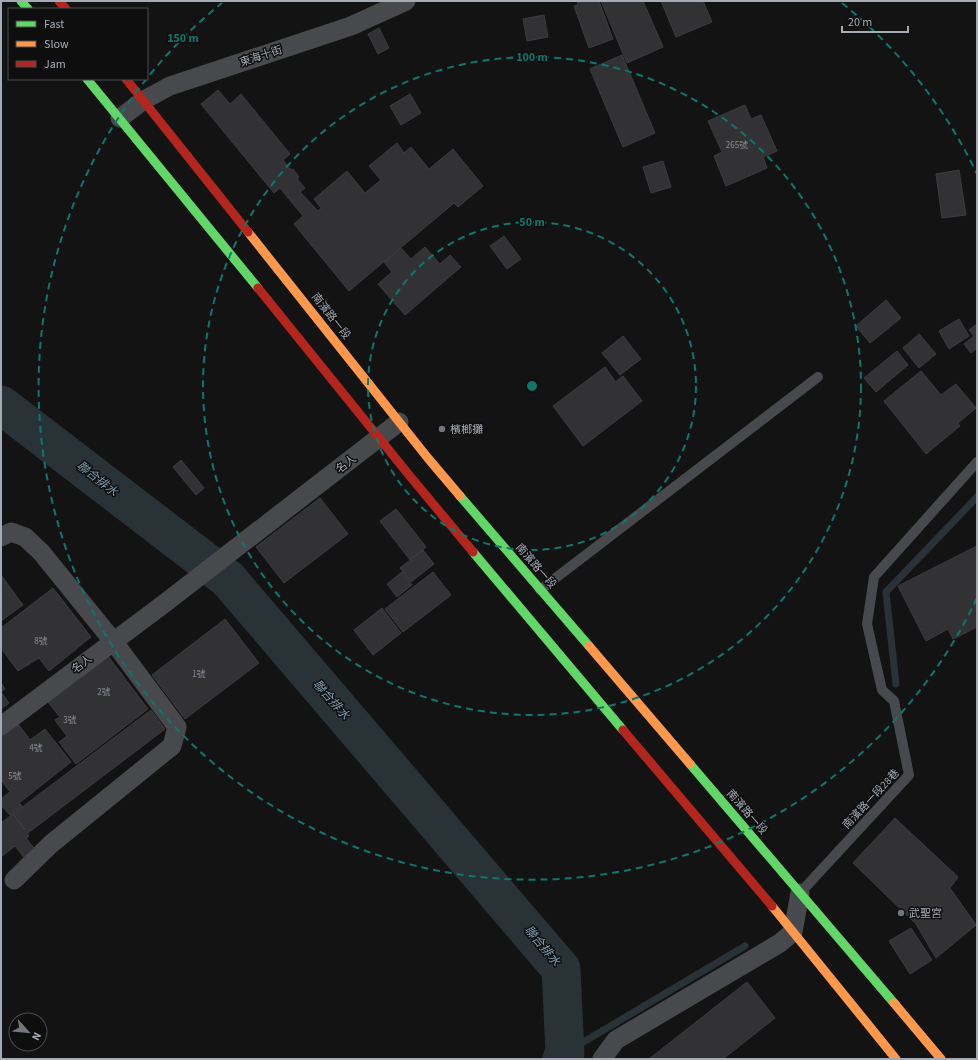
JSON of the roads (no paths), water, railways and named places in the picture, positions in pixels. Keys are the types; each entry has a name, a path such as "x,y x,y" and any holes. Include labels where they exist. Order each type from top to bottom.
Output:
{"main road":[{"path":"88,80 419,488 793,932 896,1059"},
{"name":"南濱路一段","path":"127,80 427,457 940,1059"}],"street":[{"name":"東海十街","path":"120,118 144,100 170,86 351,26 406,1"},
{"name":"名人","path":"1,726 292,506 399,422"},
{"path":"1,537 11,532 25,537 41,552 113,641 177,727 172,746 52,844 14,880"},
{"path":"602,1059 616,1040 780,943 793,932 800,893"}],"lane":[{"path":"540,590 818,377"},
{"name":"南濱路一段28巷","path":"800,893 909,775 894,701 882,690 866,624 874,577 977,462"}],"waterway":[{"name":"聯合排水","path":"1,405 228,579 561,969 565,1053 562,1059"},
{"path":"896,684 886,592 977,497"},
{"path":"565,1053 745,946"}],"place":[{"name":"檳榔攤","path":"442,429"},
{"name":"武聖宮","path":"901,913"}]}
